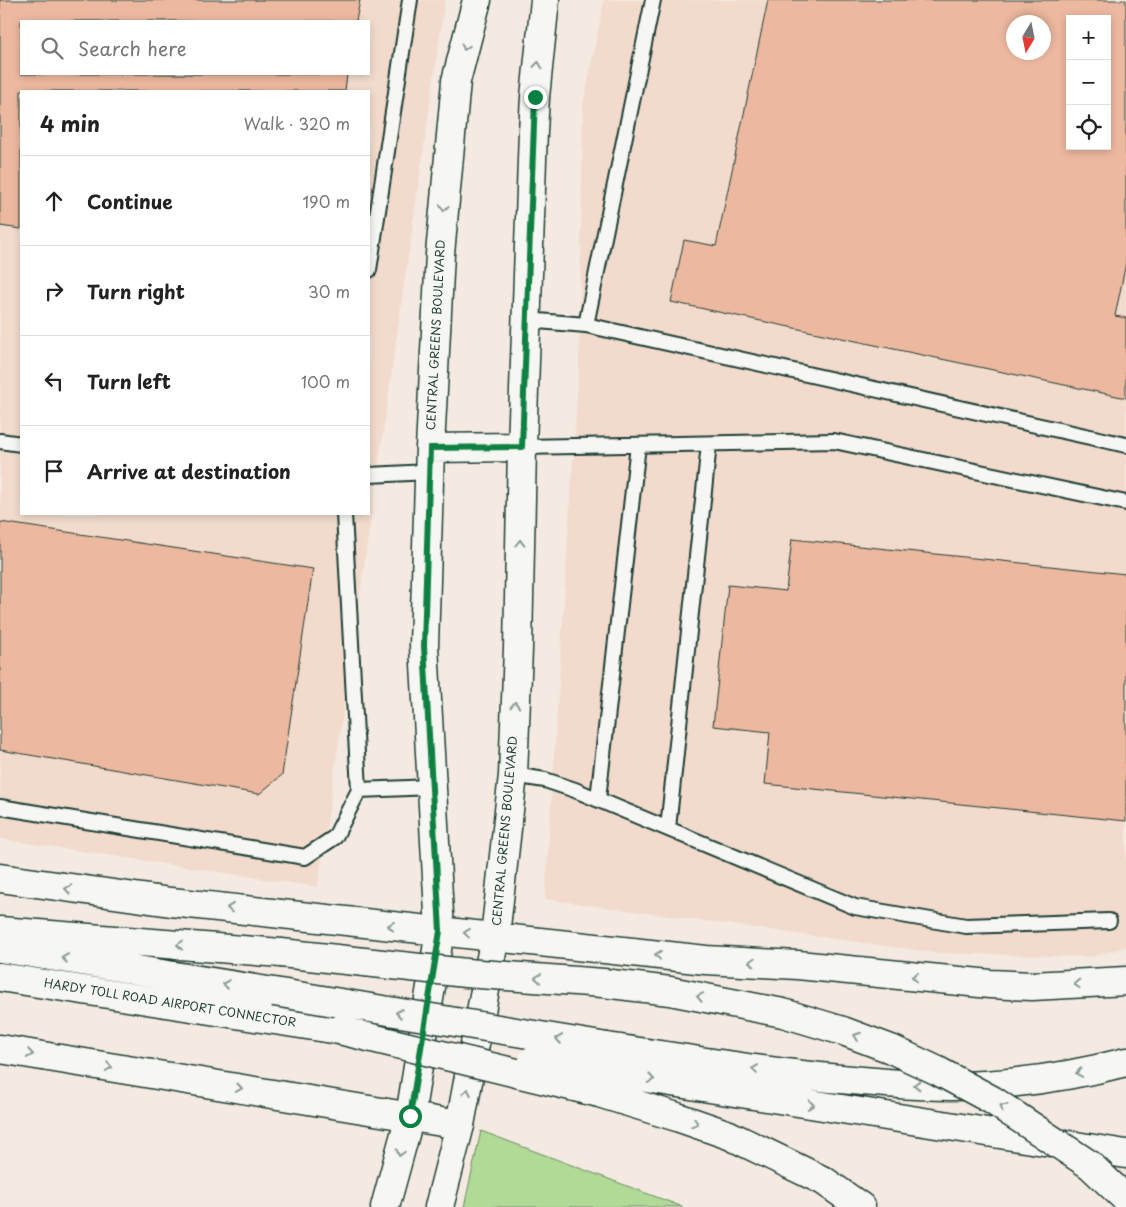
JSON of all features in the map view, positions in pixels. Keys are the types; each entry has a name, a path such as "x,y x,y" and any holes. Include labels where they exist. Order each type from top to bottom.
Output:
{"main road":[{"name":"CENTRAL GREENS BOULEVARD","path":"385,1207 410,1116 440,931 424,646 430,460 440,254 456,81 477,0"},
{"name":"CENTRAL GREENS BOULEVARD","path":"439,1207 460,1125 495,936 513,775 526,320 535,97 545,0"},
{"path":"430,460 522,447"},
{"path":"0,878 171,902 706,960 798,965 990,984 1032,986 1126,981"},
{"path":"0,931 603,983 670,991 784,1013 843,1031 891,1049 938,1071 992,1100 1090,1165 1126,1198"},
{"path":"0,948 274,992 603,1070 928,1124 1126,1154"},
{"name":"HARDY TOLL ROAD AIRPORT CONNECTOR","path":"0,977 603,1070"},
{"path":"0,1049 460,1125"},
{"path":"603,1070 786,1074 901,1085 983,1085 1028,1081 1098,1070 1126,1062"},
{"path":"603,1070 729,1135 824,1181 861,1207"}],"lane":[{"path":"370,264 410,0"},
{"path":"586,325 653,0"},
{"path":"526,320 586,325 1126,445"},
{"path":"0,441 20,444"},
{"path":"522,447 834,441 1126,503"},
{"path":"668,828 709,444"},
{"path":"598,799 638,445"},
{"path":"370,475 430,460"},
{"path":"0,807 305,857 335,837 359,790 344,515"},
{"path":"513,775 545,780 598,799 855,907 966,926 1110,921"},
{"path":"359,790 432,787"}],"shaded area":[{"path":"0,0 445,0 318,887 0,839"},
{"path":"604,0 1126,0 1126,947 1091,957 936,953 545,899 579,365 583,106"}],"green space":[{"path":"481,1131 683,1207 464,1207"}],"building":[{"path":"0,0 360,0 356,20 20,20 20,75 347,75 345,90 20,90 20,229 0,226"},
{"path":"768,0 1126,0 1126,263 1115,316 1126,318 1126,398 671,302 684,240 716,246"},
{"path":"0,522 313,569 282,775 259,794 0,750"},
{"path":"792,539 1126,574 1126,821 765,784 770,732 713,726 728,585 786,591"}],"route":[{"path":"410,1116 440,931 424,646 430,448 522,447 535,97"}]}
